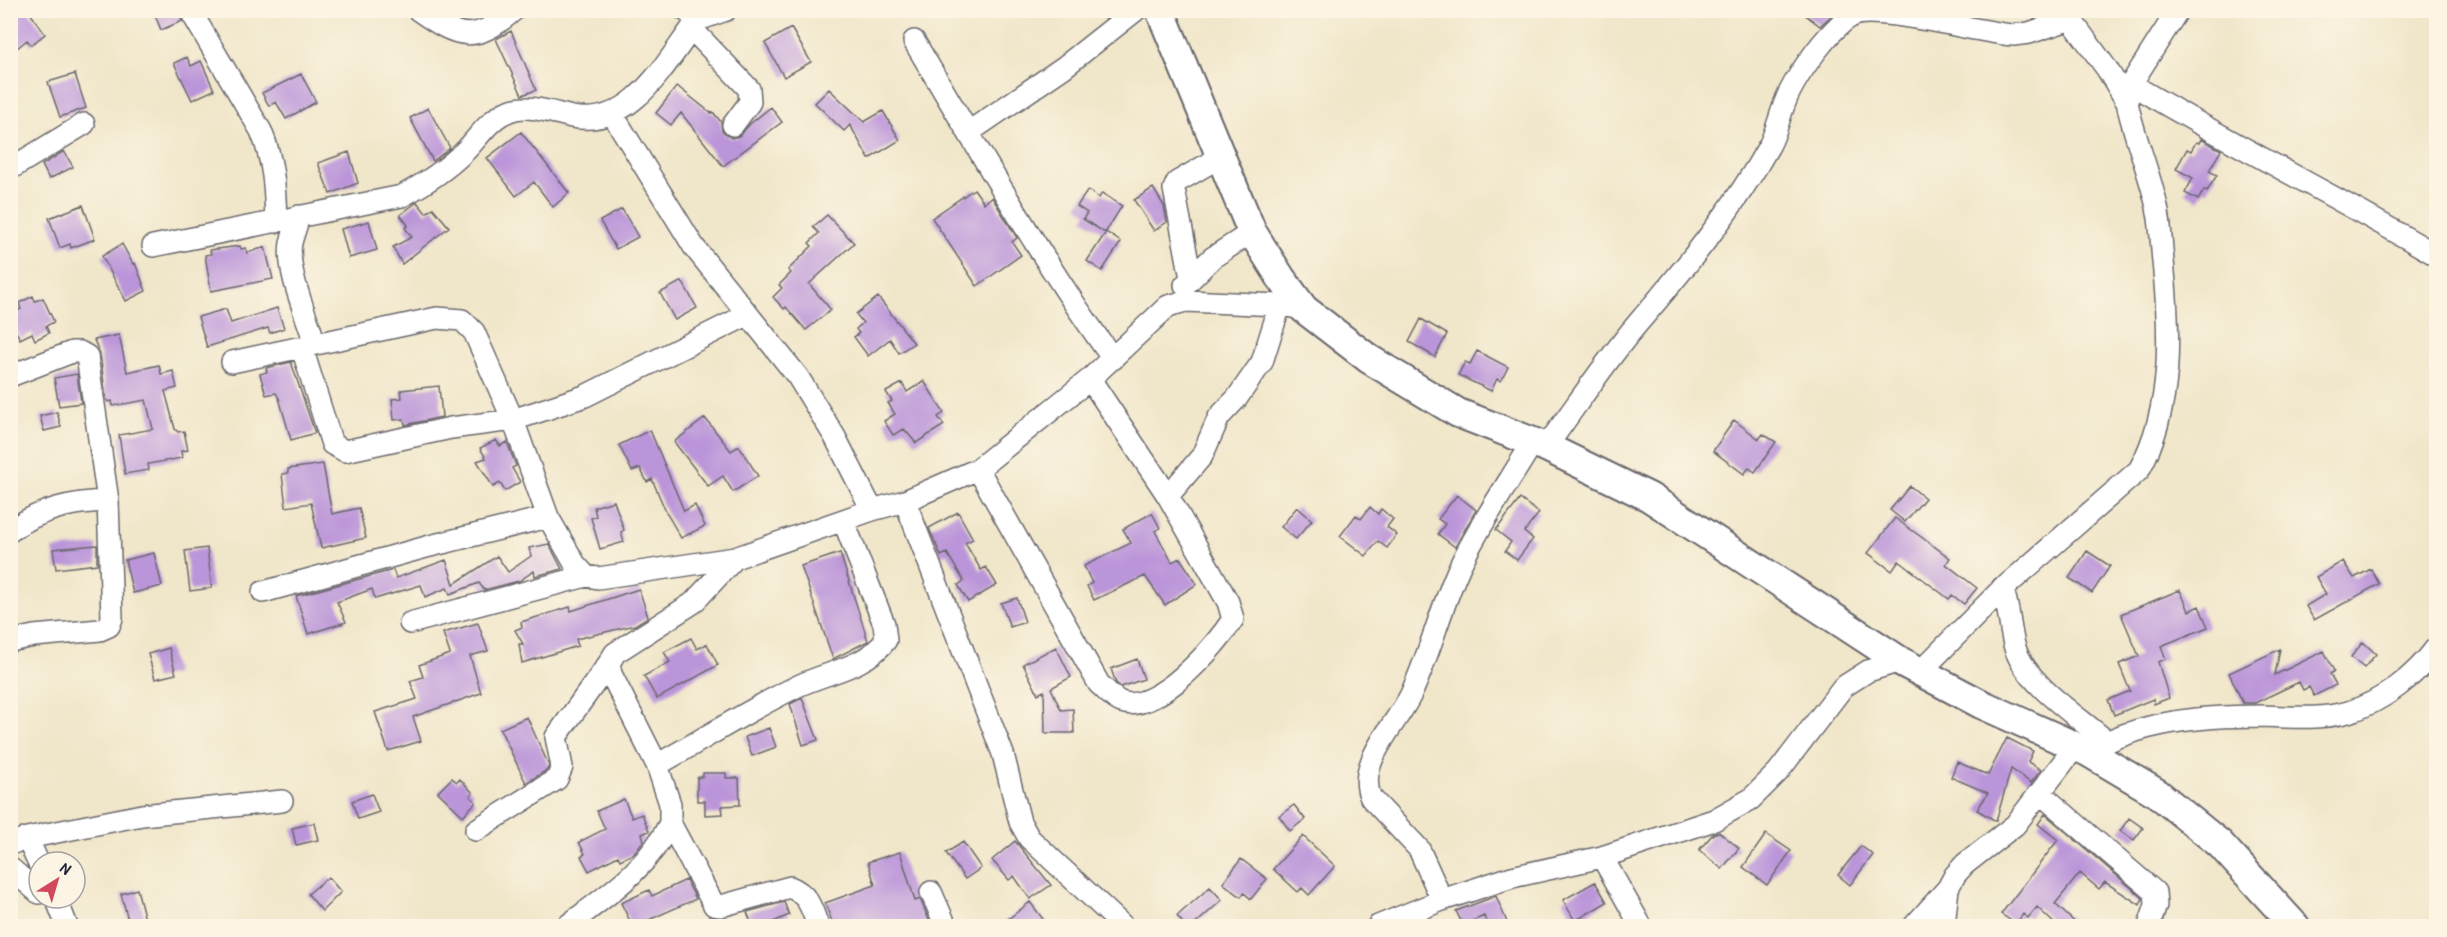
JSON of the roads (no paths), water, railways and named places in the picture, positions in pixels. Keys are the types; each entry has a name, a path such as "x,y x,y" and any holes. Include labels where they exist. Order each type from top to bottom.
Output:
{"street":[{"path":"190,10 261,131 270,153 274,174 276,222"},
{"path":"418,10 450,30 470,36 484,32 514,10"},
{"path":"153,246 402,196 432,180 491,124 509,111 529,108 577,118 613,114 642,92 663,69 692,20 726,10"},
{"path":"969,132 1064,67 1136,10"},
{"path":"1160,10 1252,232 1281,278 1292,307 1262,362 1237,398 1219,417 1202,456 1168,496"},
{"path":"2129,93 2178,10"},
{"path":"1378,927 1442,900 1512,877 1602,857 1714,820 1751,799 1778,772 1843,687 1868,671 1910,666 2139,470 2154,435 2166,377 2168,344 2166,290 2158,210 2129,93 2068,15 2029,33 2013,35 1878,12 1853,15 1834,32 1802,71 1788,94 1770,142 1703,245 1676,281 1637,324 1539,445 1460,567 1412,694 1382,739 1368,777 1367,789 1371,798 1419,849 1442,900"},
{"path":"692,20 749,89 750,102 733,125"},
{"path":"914,41 1027,231 1113,359"},
{"path":"2129,93 2342,200 2436,255"},
{"path":"613,114 694,247 798,377 835,437 872,510"},
{"path":"10,169 84,124"},
{"path":"1191,278 1174,189 1185,177 1220,157"},
{"path":"299,216 290,245 293,279 309,346 318,404 336,449 345,452 452,428 513,420 585,396 747,315"},
{"path":"410,623 586,576 598,578 735,558 844,522 872,510 905,501 978,469 1113,359 1168,306 1191,278 1212,258 1252,232"},
{"path":"1168,306 1186,301 1292,307 1369,359 1458,413 1539,445 1649,497 1910,666 2090,747 2186,814 2220,844 2295,927"},
{"path":"232,363 437,318 462,320 474,332 513,420 548,518 575,564 586,576"},
{"path":"10,376 72,352 80,352 87,356 108,501 112,618 109,626 100,630 34,636 10,641"},
{"path":"978,469 1098,684 1120,702 1137,704 1177,683 1223,635 1233,619 1228,602 1168,496 1090,379"},
{"path":"10,531 51,508 80,502 108,501"},
{"path":"905,501 1003,754 1020,822 1029,838 1122,927"},
{"path":"263,592 448,541 548,518"},
{"path":"657,765 798,686 856,664 879,650 886,640 884,624 844,522"},
{"path":"476,830 557,779 562,767 556,737 615,653 693,603 735,558"},
{"path":"2002,588 2015,649 2023,663 2090,747"},
{"path":"1914,927 1948,888 1965,864 2015,825 2040,793 2090,747 2132,731 2204,717 2316,717 2348,712 2378,699 2434,656"},
{"path":"567,927 637,871 658,848 670,824 670,804 657,765 610,674 609,663"},
{"path":"2040,793 2155,892 2156,905 2149,927"},
{"path":"19,841 142,815 282,801"},
{"path":"670,824 714,905 721,906 790,887 801,891 805,896 818,927"},
{"path":"1602,857 1641,927"},
{"path":"12,871 27,883"},
{"path":"1944,927 1948,888"},
{"path":"931,892 946,927"}]}
